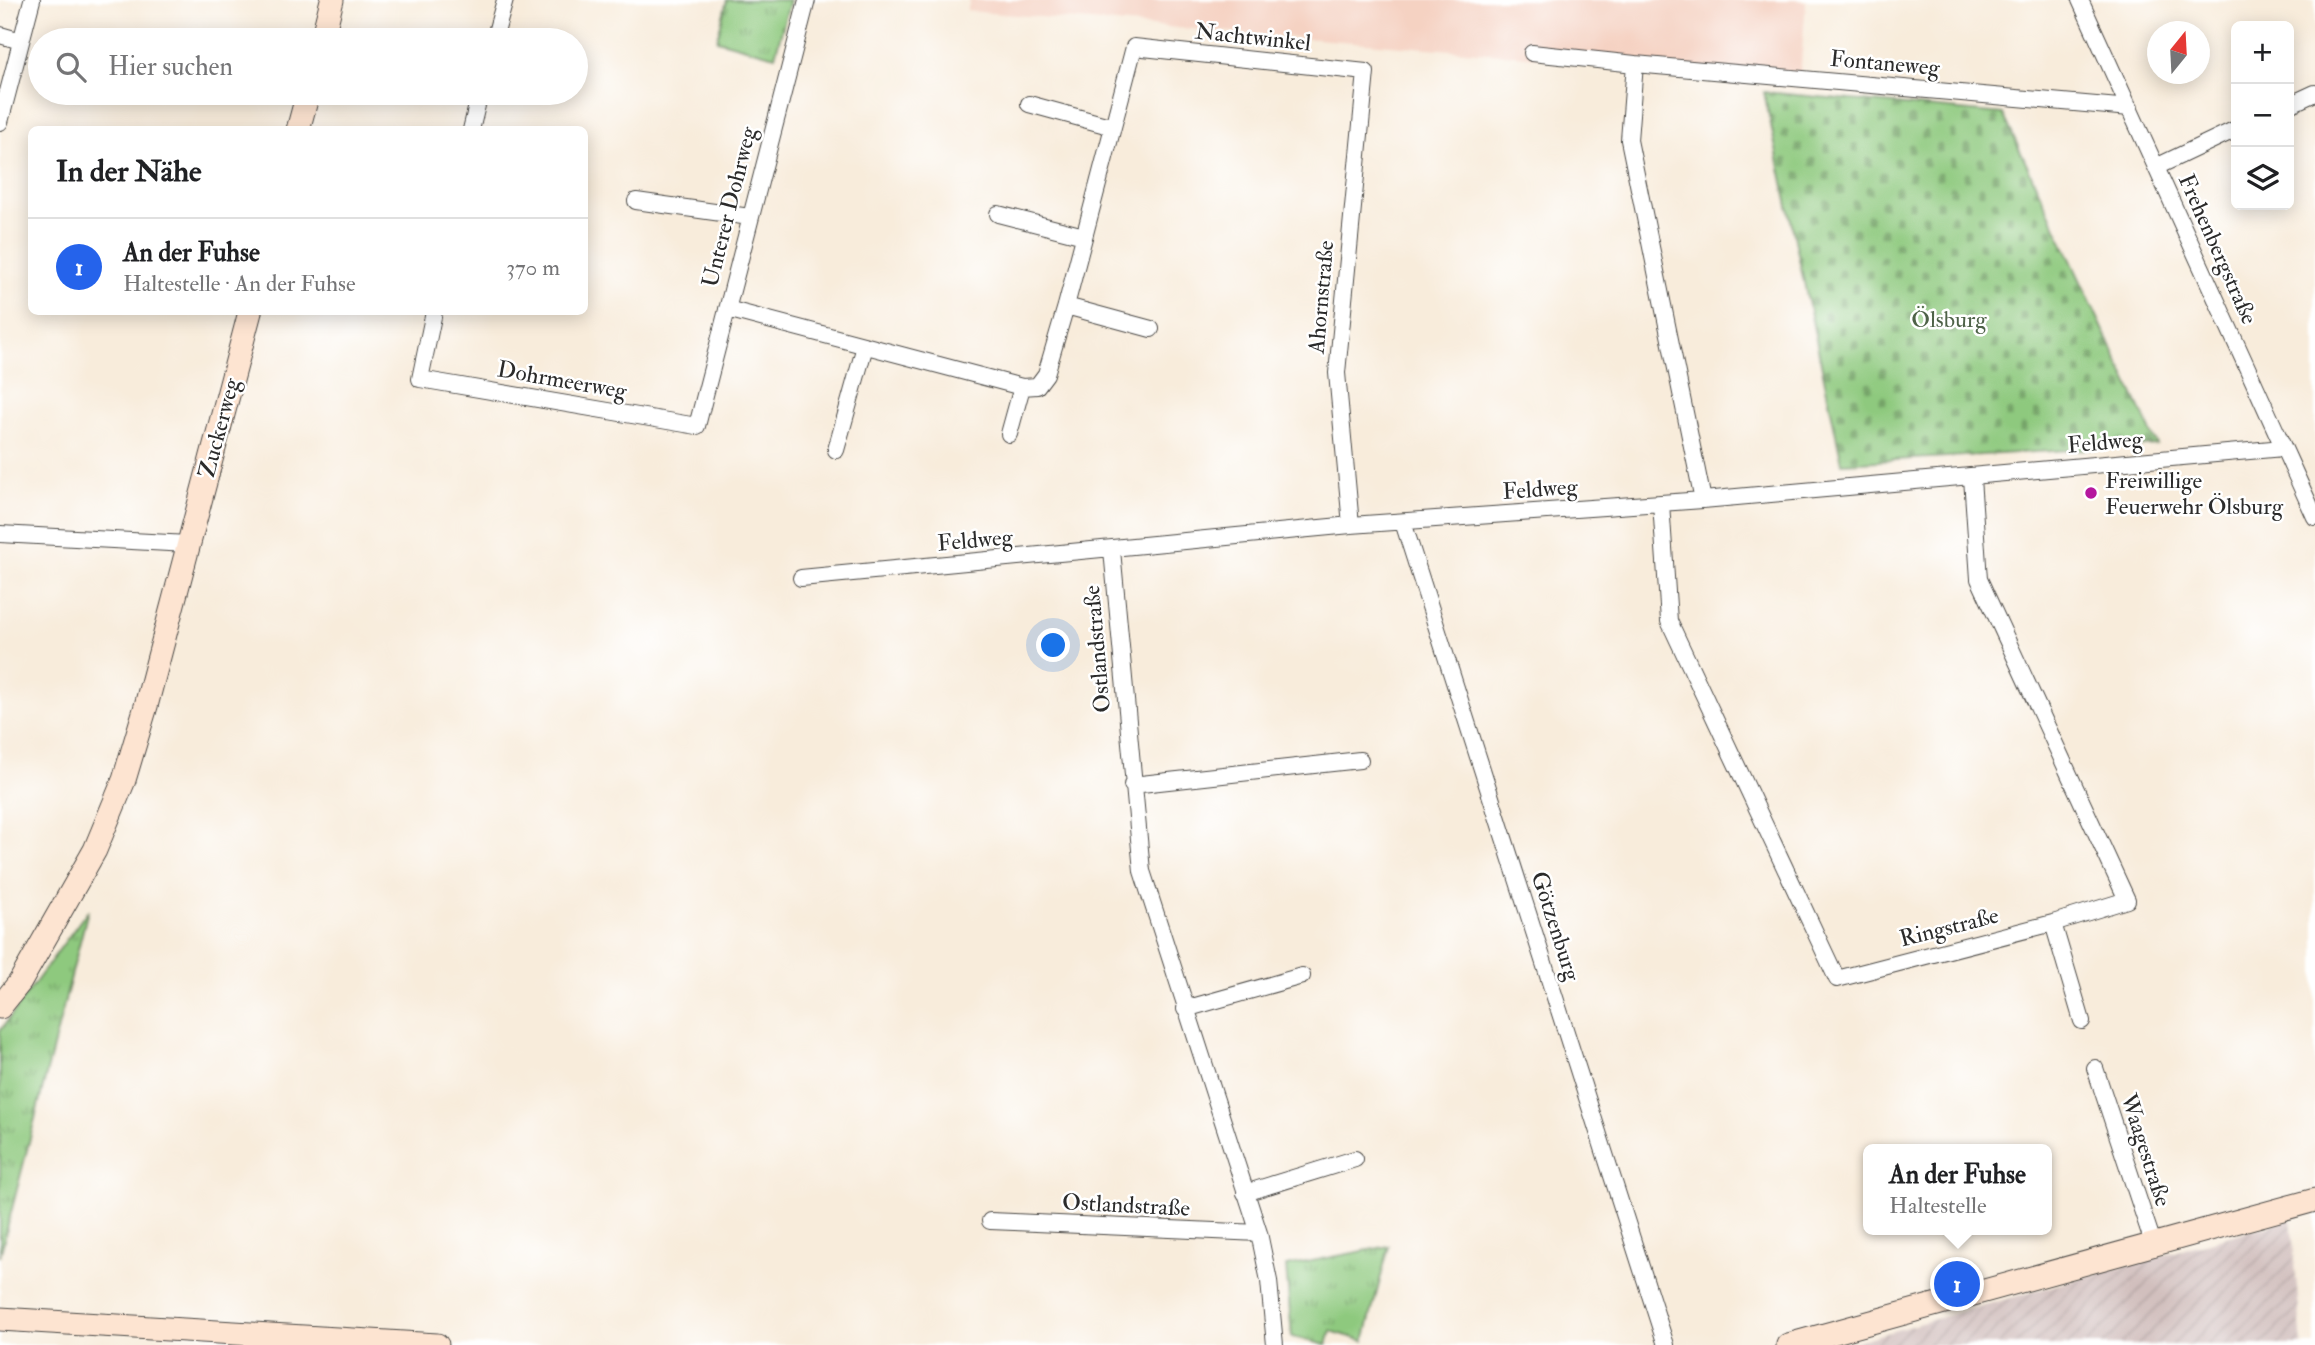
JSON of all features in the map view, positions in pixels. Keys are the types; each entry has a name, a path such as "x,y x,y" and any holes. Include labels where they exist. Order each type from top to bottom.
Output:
{"street":[{"path":"0,122 32,0"},
{"path":"325,28 332,0"},
{"path":"497,28 505,0"},
{"name":"Unterer Dohrweg","path":"697,426 807,0"},
{"name":"Frehenbergstraße","path":"2080,0 2315,517"},
{"path":"0,35 21,41"},
{"name":"Nachtwinkel","path":"1022,387 1037,386 1046,374 1134,47 1366,72"},
{"name":"Fontaneweg","path":"1532,53 2130,108"},
{"path":"1635,64 1629,140 1703,500"},
{"name":"Ahornstraße","path":"1351,525 1337,373 1366,72"},
{"path":"2294,103 2315,93"},
{"path":"1030,104 1113,127"},
{"path":"299,126 305,105"},
{"path":"472,126 477,105"},
{"path":"2156,167 2231,131"},
{"path":"636,201 750,217"},
{"path":"998,215 1084,236"},
{"path":"1066,306 1151,329"},
{"path":"727,309 1022,387 1009,434"},
{"name":"Zuckerweg","path":"0,1007 20,982 100,838 124,780 249,315"},
{"name":"Dohrmeerweg","path":"432,315 420,379 697,426"},
{"path":"836,450 865,346"},
{"name":"Feldweg","path":"801,578 1351,525 1972,478 2283,448"},
{"name":"Ringstraße","path":"1661,503 1669,621 1837,979 2053,923 2127,900 1979,579 1972,478"},
{"name":"Götzenburg","path":"1403,522 1666,1345"},
{"path":"0,534 188,544"},
{"name":"Ostlandstraße","path":"1112,550 1142,871 1259,1234 1269,1281 1275,1345"},
{"path":"1132,785 1360,760"},
{"path":"2053,923 2082,1021"},
{"path":"1185,1009 1302,976"},
{"name":"Waagestraße","path":"2095,1068 2154,1246"},
{"path":"1245,1193 1355,1159"},
{"path":"1788,1345 2315,1200"},
{"name":"Ostlandstraße","path":"990,1221 1259,1234"},
{"path":"0,1319 437,1345"}],"shaded area":[{"path":"970,0 1806,1 1800,78 967,11"},
{"path":"2291,1219 2302,1345 1844,1345 1868,1338"}],"green space":[{"path":"727,0 790,0 775,56 717,40"},
{"name":"Ölsburg","path":"1764,92 2003,114 2157,445 1842,463"},
{"path":"88,910 0,1256 0,1031"},
{"path":"1389,1246 1364,1341 1331,1331 1327,1345 1292,1337 1286,1266"}],"place":[{"name":"Freiwillige Feuerwehr Ölsburg","path":"2091,493"},
{"name":"An der Fuhse","path":"1957,1284"}]}
